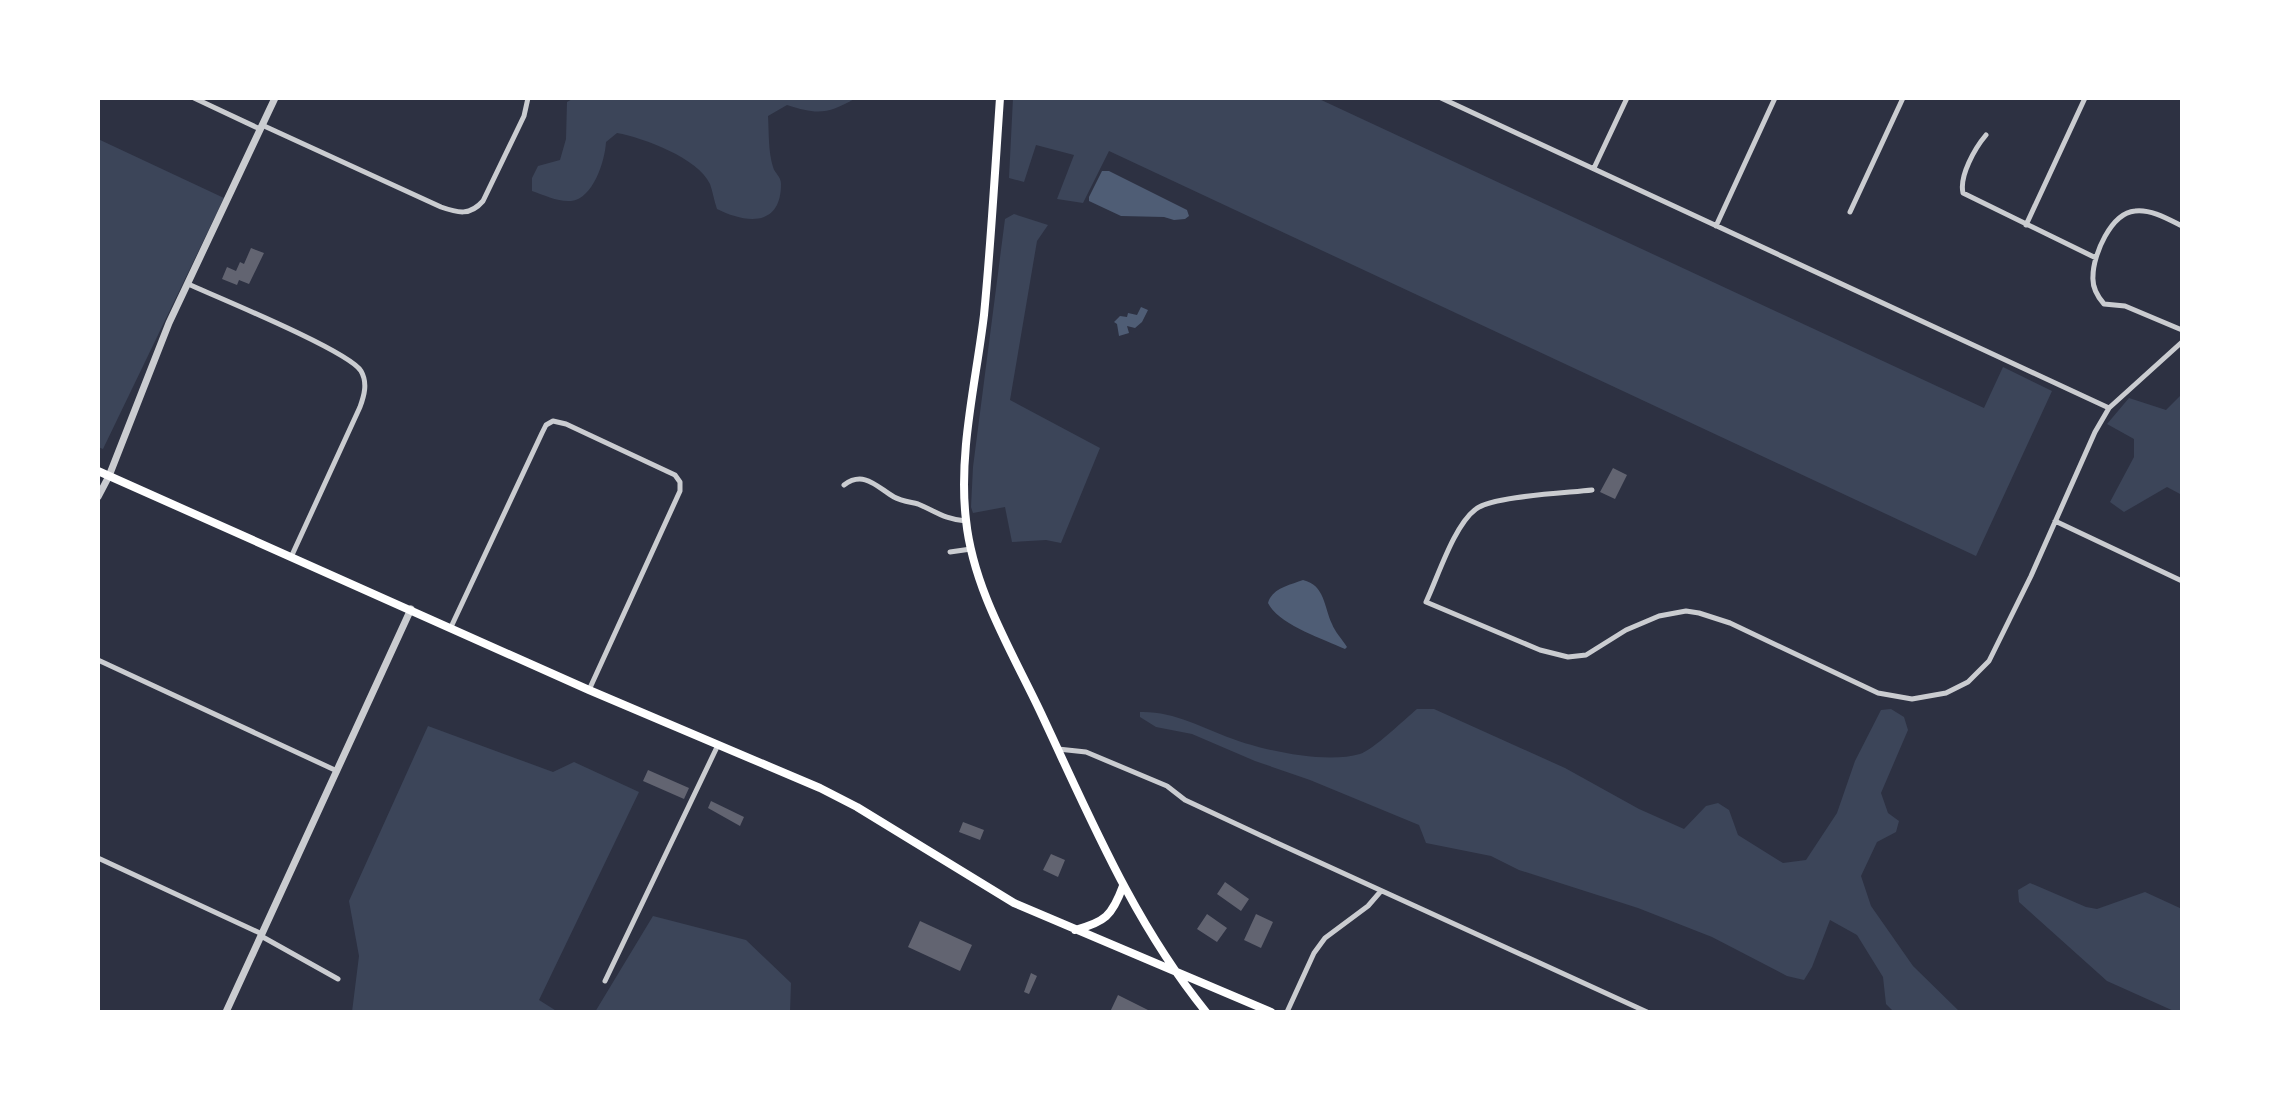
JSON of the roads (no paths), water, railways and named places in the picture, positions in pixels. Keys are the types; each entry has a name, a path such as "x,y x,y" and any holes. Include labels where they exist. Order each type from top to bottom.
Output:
{"main road":[{"path":"1000,98 987,284 965,465 966,521 971,549 990,606 1123,886 1172,970 1206,1012"},
{"path":"98,471 857,807 1014,903 1271,1012"},
{"path":"1075,930 1098,924 1111,913 1123,886"}],"street":[{"path":"194,98 441,207 463,213 476,209 483,201 524,116 528,98"},
{"path":"98,497 169,323 275,98"},
{"path":"1441,98 2109,408"},
{"path":"1594,168 1627,98"},
{"path":"1716,226 1775,98"},
{"path":"1850,212 1903,98"},
{"path":"2026,225 2085,98"},
{"path":"1986,135 1978,144 1961,188 1966,197 2096,258"},
{"path":"2182,226 2156,214 2129,212 2112,227 2096,258 2092,277 2097,295 2104,304 2125,306 2182,330"},
{"path":"188,284 349,359 361,372 365,387 360,407 292,555"},
{"path":"1592,490 1497,501 1477,508 1461,526 1426,602 1540,650 1568,657 1586,655 1626,630 1659,616 1686,611 1699,613 1730,623 1878,693 1922,699 1946,693 1968,682 1989,661 2109,408 2182,342"},
{"path":"451,627 546,425 553,421 566,424 675,475 680,482 680,491 589,690"},
{"path":"844,485 858,478 872,481 895,498 917,504 942,517 966,521"},
{"path":"2055,521 2182,581"},
{"path":"950,552 971,549"},
{"path":"226,1012 411,609"},
{"path":"98,660 337,771"},
{"path":"605,981 718,745"},
{"path":"1058,749 1086,752 1167,786 1185,800 1647,1012"},
{"path":"98,858 262,935 338,979"},
{"path":"1287,1012 1314,953 1325,938 1368,906 1381,891"}]}
